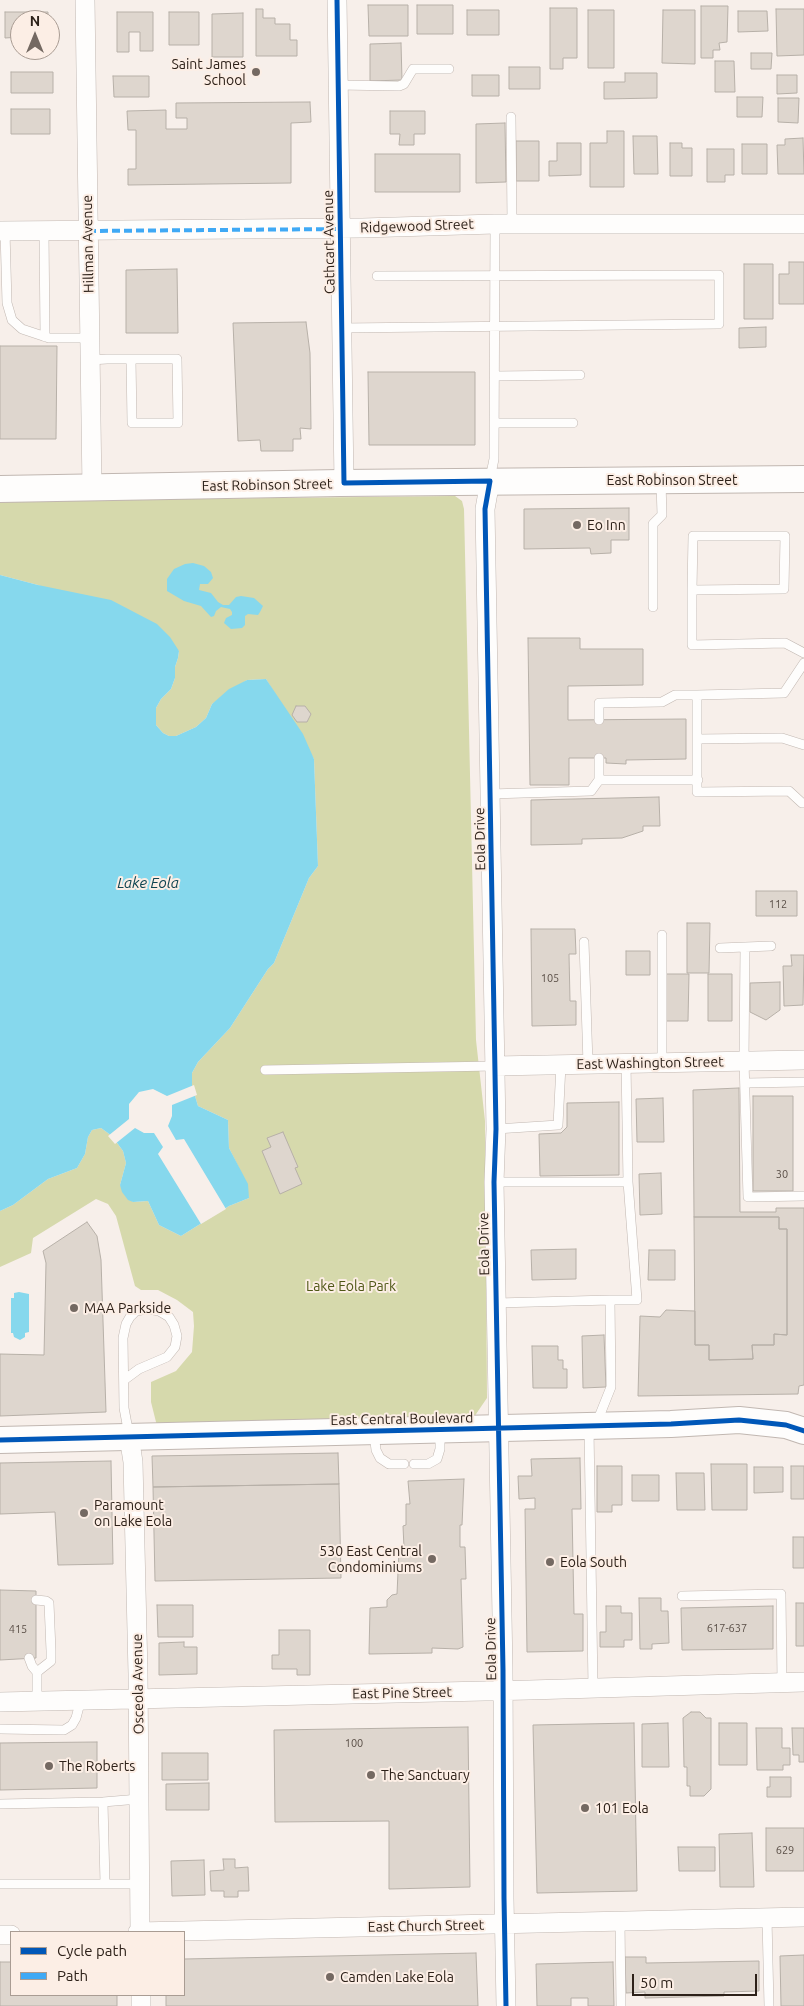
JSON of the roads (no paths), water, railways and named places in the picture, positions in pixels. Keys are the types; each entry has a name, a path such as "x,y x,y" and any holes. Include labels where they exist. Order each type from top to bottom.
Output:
{"main road":[{"name":"East Robinson Street","path":"0,489 92,489 490,481 804,479"},
{"name":"East Central Boulevard","path":"0,1440 671,1424 739,1420 786,1425 804,1431"}],"street":[{"name":"Hillman Avenue","path":"85,0 92,489"},
{"name":"Cathcart Avenue","path":"337,0 344,483"},
{"name":"Ridgewood Street","path":"3,231 340,229 503,224 804,224"},
{"name":"Eola Drive","path":"490,481 485,509 496,1129 494,1182 503,1691 506,2006"},
{"name":"East Washington Street","path":"495,1066 804,1060"},
{"name":"Osceola Avenue","path":"129,1436 133,1462 138,1698 139,1931"},
{"name":"East Pine Street","path":"0,1702 503,1691 804,1682"},
{"name":"East Church Street","path":"185,1931 804,1917"}],"lane":[{"path":"338,85 400,86 404,84 413,69 449,69"},
{"path":"490,481 494,459 496,276 503,224 511,117"},
{"path":"3,231 7,303 12,320 22,329 45,337 90,338"},
{"path":"44,231 45,337"},
{"path":"341,328 719,324 719,275 377,276"},
{"path":"90,360 131,359 177,359 178,423 132,423 131,359"},
{"path":"495,376 580,375"},
{"path":"494,423 573,423"},
{"path":"653,607 653,524 662,515 660,480"},
{"path":"692,590 784,589 785,536 693,536 692,590 692,645 785,643 804,654"},
{"path":"599,720 599,703 662,702 675,695 784,693 804,663"},
{"path":"697,695 697,792 790,791 804,803"},
{"path":"697,739 782,738 804,745"},
{"path":"490,794 591,791 599,780 599,758"},
{"path":"599,780 698,780"},
{"path":"662,935 662,1062"},
{"path":"584,942 588,1064"},
{"path":"720,948 771,946"},
{"path":"745,947 744,1061 748,1197 804,1196"},
{"path":"497,1303 637,1300 628,1182 626,1063"},
{"path":"496,1129 558,1125 561,1065"},
{"path":"265,1070 495,1066"},
{"path":"745,1083 804,1082"},
{"path":"494,1182 628,1182"},
{"path":"593,1688 592,1425 610,1387 610,1300"},
{"path":"124,1380 139,1369 167,1357 174,1347 177,1336 174,1325 169,1317 159,1311 148,1309 136,1311 126,1324 123,1338 124,1408 129,1436"},
{"path":"373,1431 376,1450 380,1458 389,1464 428,1464 437,1459 440,1449 440,1429"},
{"path":"682,1596 781,1594 782,1683"},
{"path":"36,1600 46,1601 50,1608 51,1661 37,1672"},
{"path":"29,1658 37,1672 37,1701"},
{"path":"0,1729 16,1731 64,1730 72,1726 81,1699"},
{"path":"0,1804 103,1802 139,1799"},
{"path":"103,1802 105,1884"},
{"path":"0,1884 139,1884"},
{"path":"767,1918 769,2006"},
{"path":"620,1921 621,2006"}],"water":[{"path":"193,563 204,566 211,572 213,578 208,584 200,584 199,590 211,593 223,605 229,605 236,597 254,598 263,606 258,615 248,614 245,616 245,625 242,628 231,629 224,623 226,618 232,615 230,609 221,607 211,617 201,606 184,601 167,591 167,579 174,569"},
{"name":"Lake Eola","path":"0,575 111,600 157,624 170,637 179,651 175,667 175,678 171,689 161,699 156,708 156,725 163,733 169,736 176,736 196,727 206,718 212,704 229,689 247,680 266,679 303,734 314,759 318,866 309,878 274,963 268,969 230,1028 198,1062 192,1073 192,1086 198,1106 228,1120 229,1148 248,1184 249,1198 229,1206 181,1236 159,1225 148,1201 133,1202 128,1200 122,1192 120,1185 126,1163 123,1151 112,1136 101,1128 92,1130 88,1137 85,1154 77,1168 48,1179 13,1205 0,1211"},
{"path":"14,1293 29,1294 29,1332 25,1333 25,1337 20,1340 11,1333 11,1298 14,1298"}],"place":[{"name":"Saint James School","path":"256,72"},
{"name":"Eo Inn","path":"577,525"},
{"name":"MAA Parkside","path":"74,1308"},
{"name":"Paramount on Lake Eola","path":"84,1513"},
{"name":"530 East Central Condominiums","path":"432,1559"},
{"name":"Eola South","path":"550,1562"},
{"name":"The Roberts","path":"49,1766"},
{"name":"The Sanctuary","path":"371,1775"},
{"name":"101 Eola","path":"585,1808"},
{"name":"Camden Lake Eola","path":"330,1977"}],"park label":[{"name":"Lake Eola Park","path":"351,1286"}]}
